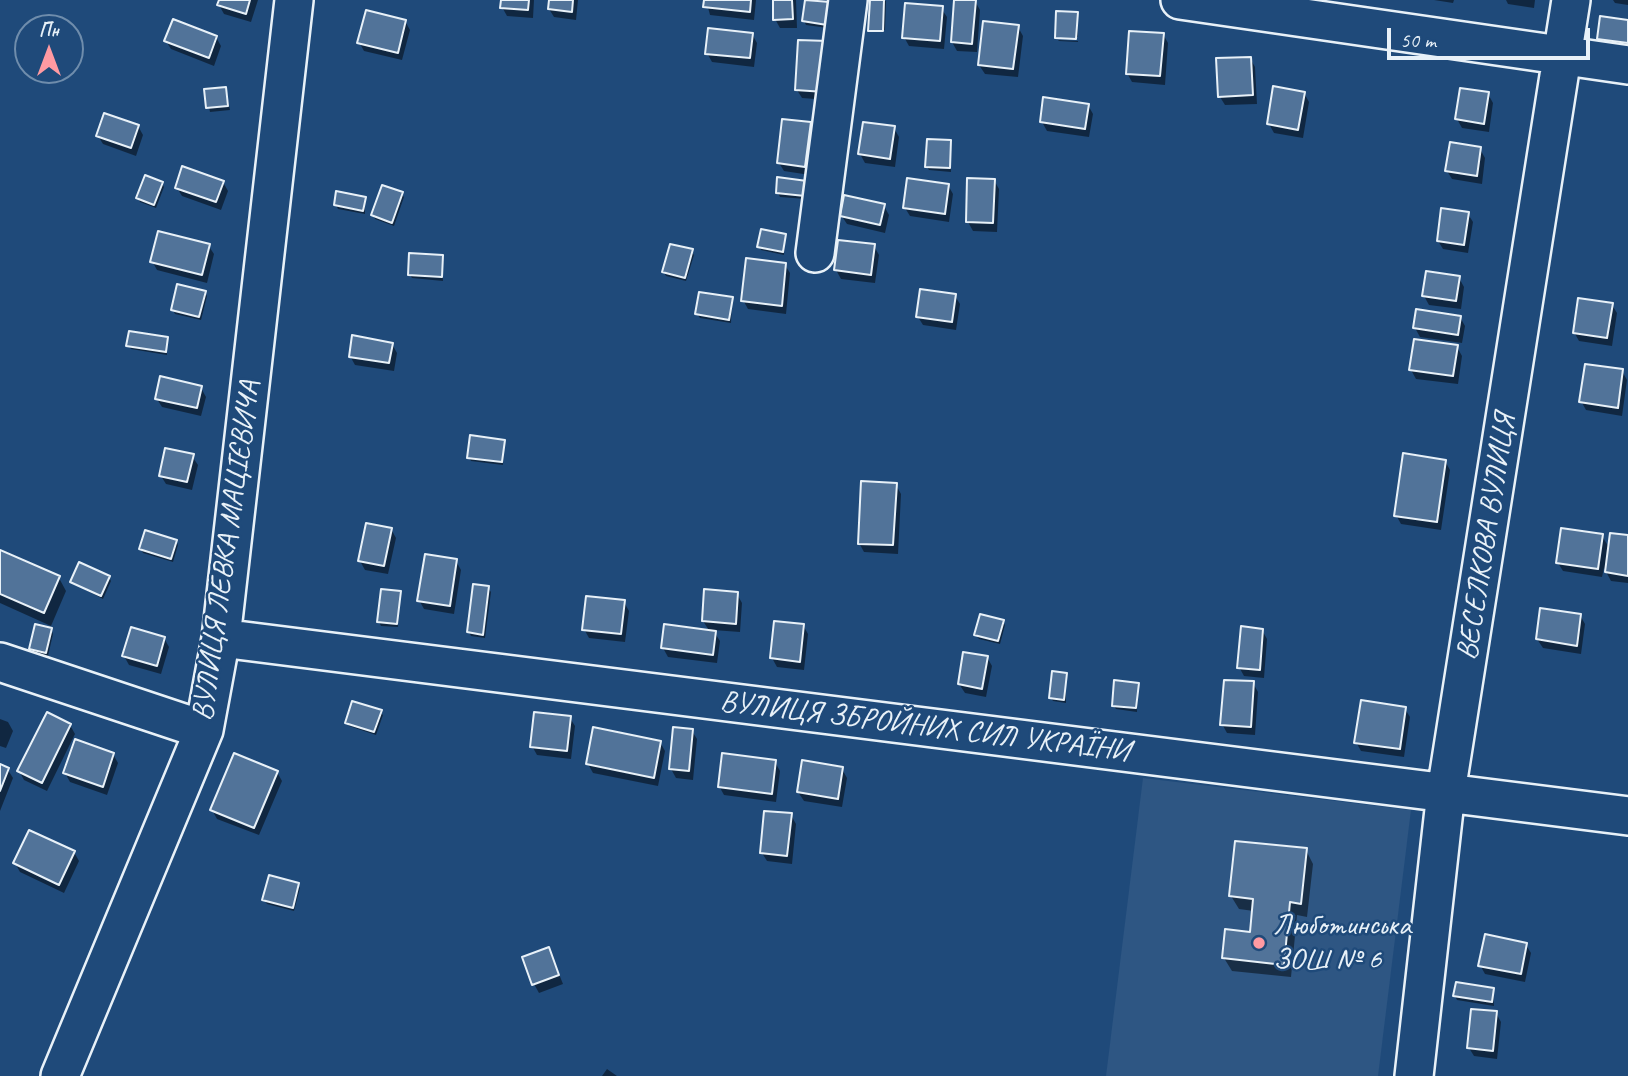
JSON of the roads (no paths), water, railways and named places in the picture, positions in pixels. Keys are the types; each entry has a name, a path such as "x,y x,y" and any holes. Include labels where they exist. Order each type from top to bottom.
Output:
{"street":[{"name":"ВУЛИЦЯ ЛЕВКА МАЦІЄВИЧА","path":"60,1076 204,730 221,638 294,0"},
{"path":"815,253 848,0"},
{"path":"1180,0 1564,58 1628,65"},
{"name":"ВЕСЕЛКОВА ВУЛИЦЯ","path":"1414,1076 1446,792 1572,0"},
{"name":"ВУЛИЦЯ ЗБРОЙНИХ СИЛ УКРАЇНИ","path":"221,638 1628,816"},
{"path":"0,662 204,730"}],"place":[{"name":"Люботинська ЗОШ № 6","path":"1259,943"}]}
